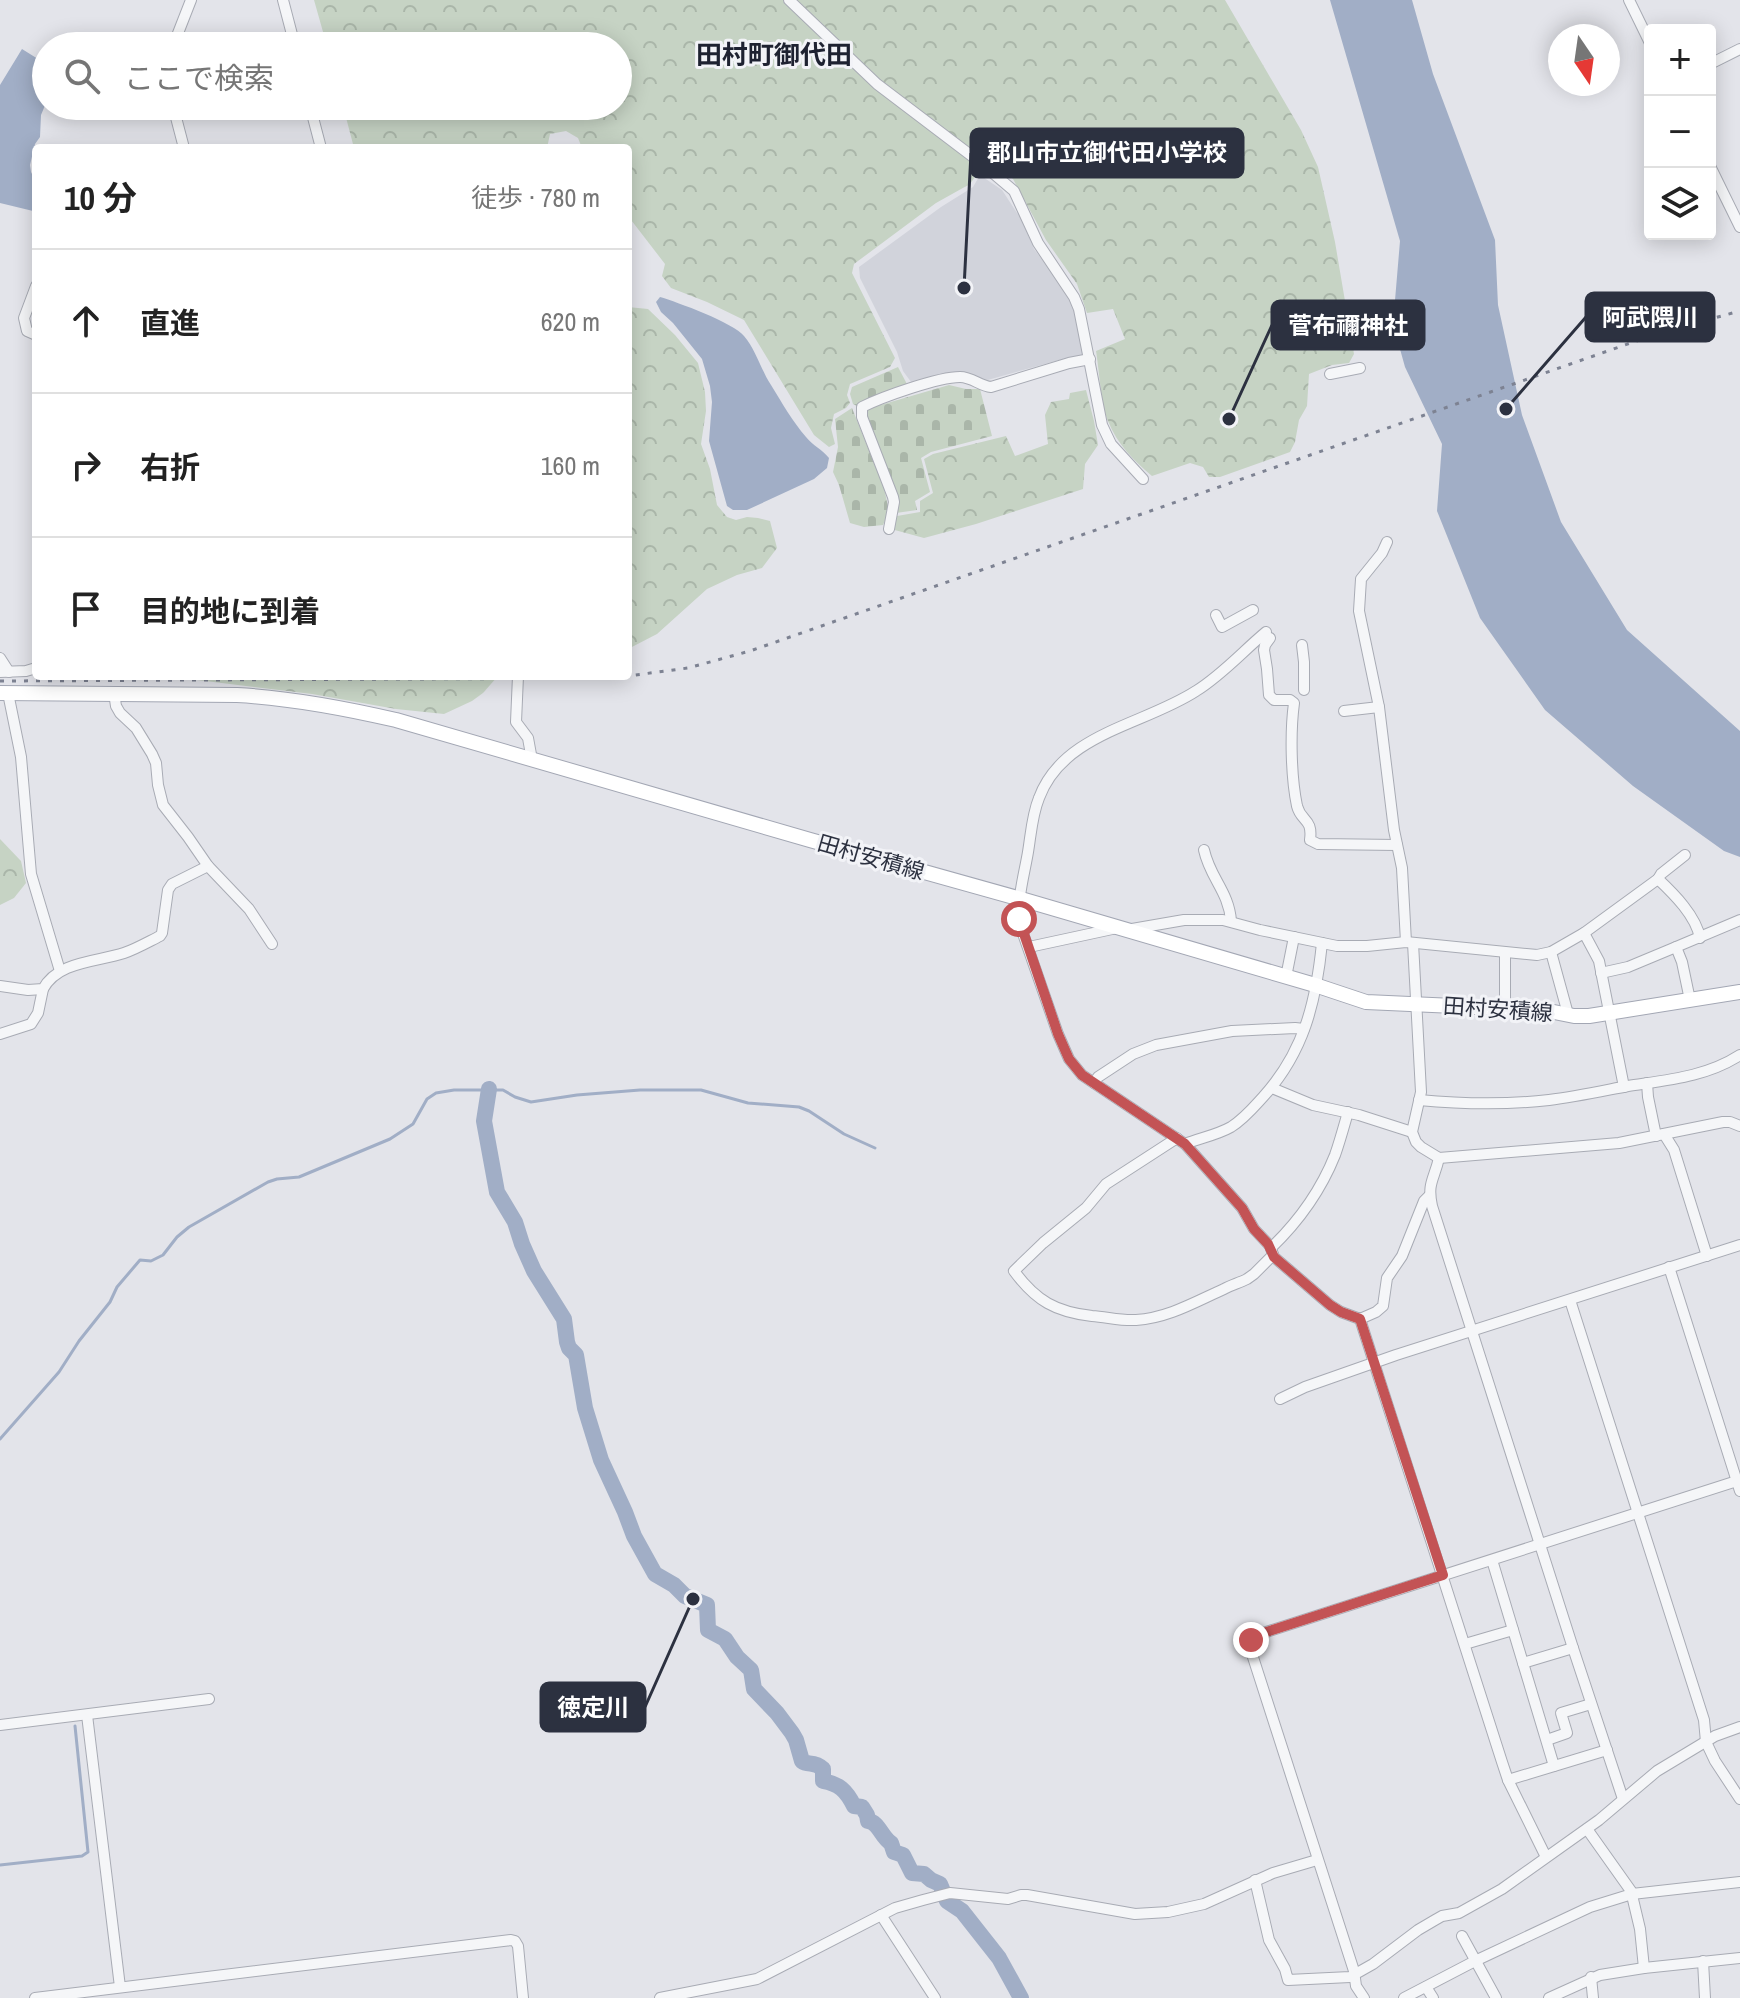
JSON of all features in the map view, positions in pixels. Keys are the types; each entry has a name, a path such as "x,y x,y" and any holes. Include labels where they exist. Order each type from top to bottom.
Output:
{"main road":[{"name":"田村安積線","path":"4,693 275,697 396,720 1021,899 1366,1002 1544,1010 1589,1016 1739,994"}],"street":[{"path":"178,32 191,0"},
{"path":"283,0 291,32"},
{"path":"789,0 877,84 1014,191 1038,243 1079,309 1102,425 1111,444 1143,479"},
{"path":"1629,0 1644,31"},
{"path":"1716,62 1739,52"},
{"path":"177,120 183,144"},
{"path":"314,120 320,144"},
{"path":"1711,168 1740,227"},
{"path":"32,297 24,318 27,331 32,333"},
{"path":"889,529 894,502 862,417 862,407 890,395 943,380 964,378 991,387 1090,359"},
{"path":"1330,374 1360,368"},
{"path":"1387,542 1361,579 1359,603 1364,642 1379,707 1417,1004 1421,1092 1412,1132 1416,1142 1439,1158 1605,1145 1723,1122 1740,1126"},
{"path":"1216,615 1222,627 1253,610"},
{"path":"1397,845 1321,844 1310,840 1310,824 1298,810 1292,770 1294,703 1274,700 1269,695 1264,650 1268,635 1197,691 1082,747 1063,760 1047,782 1033,816 1020,925 1064,1050 1079,1072 1181,1141 1242,1208 1272,1252 1330,1305 1360,1319 1383,1306 1387,1278 1402,1256 1424,1201 1430,1195"},
{"path":"1302,645 1304,690"},
{"path":"0,658 4,672 32,668"},
{"path":"518,680 516,722 528,738 532,760"},
{"path":"4,693 21,757 31,874 60,971"},
{"path":"114,693 120,713 136,728 156,763 163,805 208,866 249,909 272,944"},
{"path":"1344,711 1379,707"},
{"path":"1204,850 1212,875 1227,899 1231,921"},
{"path":"1029,947 1184,920 1231,921 1322,943 1354,946 1410,942 1537,955 1551,952 1584,933 1658,879 1685,855"},
{"path":"0,1034 31,1024 38,1013 43,989 60,971 124,953 160,936 168,890 172,884 208,866"},
{"path":"1658,879 1690,916 1700,938"},
{"path":"1601,973 1635,964 1740,920"},
{"path":"1584,933 1599,961 1624,1087"},
{"path":"1286,977 1294,937"},
{"path":"1322,943 1319,973 1304,1029 1292,1059 1272,1088 1247,1115 1211,1136 1181,1141 1106,1184 1086,1208 1014,1271 1051,1307 1078,1315 1133,1321 1188,1308 1247,1279 1272,1252 1317,1191 1335,1155 1348,1112"},
{"path":"1676,947 1690,1000"},
{"path":"1551,952 1568,1014"},
{"path":"1505,953 1505,1008"},
{"path":"0,986 43,989"},
{"path":"1094,1083 1098,1077 1133,1054 1156,1045 1232,1031 1304,1029"},
{"path":"1419,1100 1463,1104 1537,1101 1712,1070 1740,1055"},
{"path":"1647,1083 1648,1097 1660,1135 1674,1150 1707,1256"},
{"path":"1272,1088 1313,1105 1348,1112 1412,1132"},
{"path":"1439,1158 1430,1195 1623,1799"},
{"path":"1280,1399 1375,1363 1740,1245"},
{"path":"1364,1998 1356,1986 1251,1651 1251,1640 1260,1634 1639,1512 1739,1484 1669,1267"},
{"path":"1570,1300 1704,1720 1706,1742 1740,1798"},
{"path":"1360,1319 1508,1780 1546,1857"},
{"path":"1492,1560 1554,1766"},
{"path":"1465,1644 1513,1630"},
{"path":"1523,1663 1573,1648"},
{"path":"0,1725 209,1699"},
{"path":"1547,1740 1567,1733 1561,1713 1591,1704"},
{"path":"87,1715 120,1987"},
{"path":"1255,1880 1268,1935 1288,1980 1345,1978 1381,1959 1442,1916 1459,1913 1502,1889 1599,1820 1657,1771 1715,1736 1740,1727"},
{"path":"1508,1780 1607,1750"},
{"path":"1587,1829 1632,1894 1644,1968"},
{"path":"660,1998 751,1981 895,1908 923,1900 958,1893 1008,1899 1027,1895 1135,1914 1168,1912 1204,1904 1255,1880 1317,1860"},
{"path":"1404,1998 1590,1907 1632,1894 1740,1882"},
{"path":"881,1915 935,1998"},
{"path":"1462,1936 1496,1998"},
{"path":"35,1998 511,1940 518,1946 523,1998"},
{"path":"1549,1998 1591,1977 1740,1958"},
{"path":"1703,1961 1705,1998"},
{"path":"1591,1977 1593,1998"},
{"path":"1426,1987 1433,1998"}],"shaded area":[{"path":"980,175 1002,190 1021,219 1034,249 1070,296 1087,365 1070,357 984,381 951,376 914,386 903,371 897,352 860,278 859,267 973,187"}],"green space":[{"path":"314,0 1225,0 1301,130 1318,167 1335,242 1354,354 1349,363 1332,365 1309,374 1307,406 1299,420 1290,452 1220,477 1209,477 1203,467 1190,463 1152,476 1121,445 1104,406 1096,351 1125,339 1113,309 1087,313 1077,284 1046,240 1013,179 988,159 970,184 936,203 854,264 852,273 895,358 890,367 850,384 847,395 850,403 834,414 831,428 835,444 829,447 814,435 744,320 671,288 662,276 665,264 632,221 632,144 580,144 578,138 566,131 550,134 548,144 353,144 347,120 632,120 632,32 323,32"},
{"path":"632,307 648,309 698,363 706,411 701,444 717,505 727,517 736,520 747,517 770,521 777,548 762,568 707,589 657,634 632,647"},
{"path":"898,367 908,386 857,406 853,404 850,394 852,387"},
{"path":"949,385 980,389 992,436 931,452 921,458 930,492 915,501 917,510 896,513 863,412"},
{"path":"1086,390 1098,445 1085,464 1083,489 924,538 891,529 897,516 920,512 920,501 933,493 924,459 1006,436 1015,456 1048,444 1045,415 1051,402 1069,399 1070,393"},
{"path":"852,408 884,488 889,511 883,525 864,527 850,523 833,472 838,447 835,419"},
{"path":"198,680 494,680 472,701 444,714"},
{"path":"0,839 21,861 26,883 14,898 0,905"}],"water":[{"path":"1330,0 1412,0 1433,74 1495,240 1498,305 1522,415 1561,522 1627,630 1740,731 1740,857 1724,851 1633,786 1545,710 1480,618 1437,511 1442,444 1405,367 1393,324 1400,241"},
{"path":"22,49 32,55 32,120 41,120 40,137 32,144 32,211 0,203 0,85"},
{"path":"660,297 718,319 744,336 792,419 829,458 827,468 814,479 747,510 733,510 727,506 709,441 712,402 702,359 661,312 656,302"}],"waterway":[{"path":"489,1089 484,1121 497,1192 515,1222 534,1271 564,1319 567,1342 576,1355 585,1408 601,1460 634,1536 655,1574 685,1596 707,1605 708,1630 725,1639 751,1670 754,1689 792,1733 802,1761 820,1766 823,1781 838,1786 854,1806 862,1807 868,1821 891,1843 894,1852 903,1855 912,1873 924,1874 940,1884 947,1901 962,1911 999,1958 1021,1998"},
{"path":"0,1439 59,1372 110,1302 117,1287 140,1260 151,1261 163,1255 189,1227 268,1182 299,1177 390,1139 413,1124 427,1099 436,1093 503,1090 531,1102 640,1090 701,1090 748,1103 799,1107 875,1148"},
{"path":"0,1865 82,1856 88,1852 75,1726"}],"railway":[{"path":"632,675 688,668 750,651 1662,332 1740,311"},
{"path":"0,681 204,680"}],"place":[{"name":"郡山市立御代田小学校","path":"964,288"},
{"name":"阿武隈川","path":"1506,409"},
{"name":"菅布禰神社","path":"1229,419"},
{"name":"徳定川","path":"693,1599"}],"district":[{"name":"田村町御代田","path":"774,55"}],"route":[{"path":"1019,919 1058,1034 1074,1066 1082,1075 1185,1144 1242,1208 1274,1257 1330,1305 1360,1319 1375,1363 1443,1575 1260,1634 1251,1640"}]}
